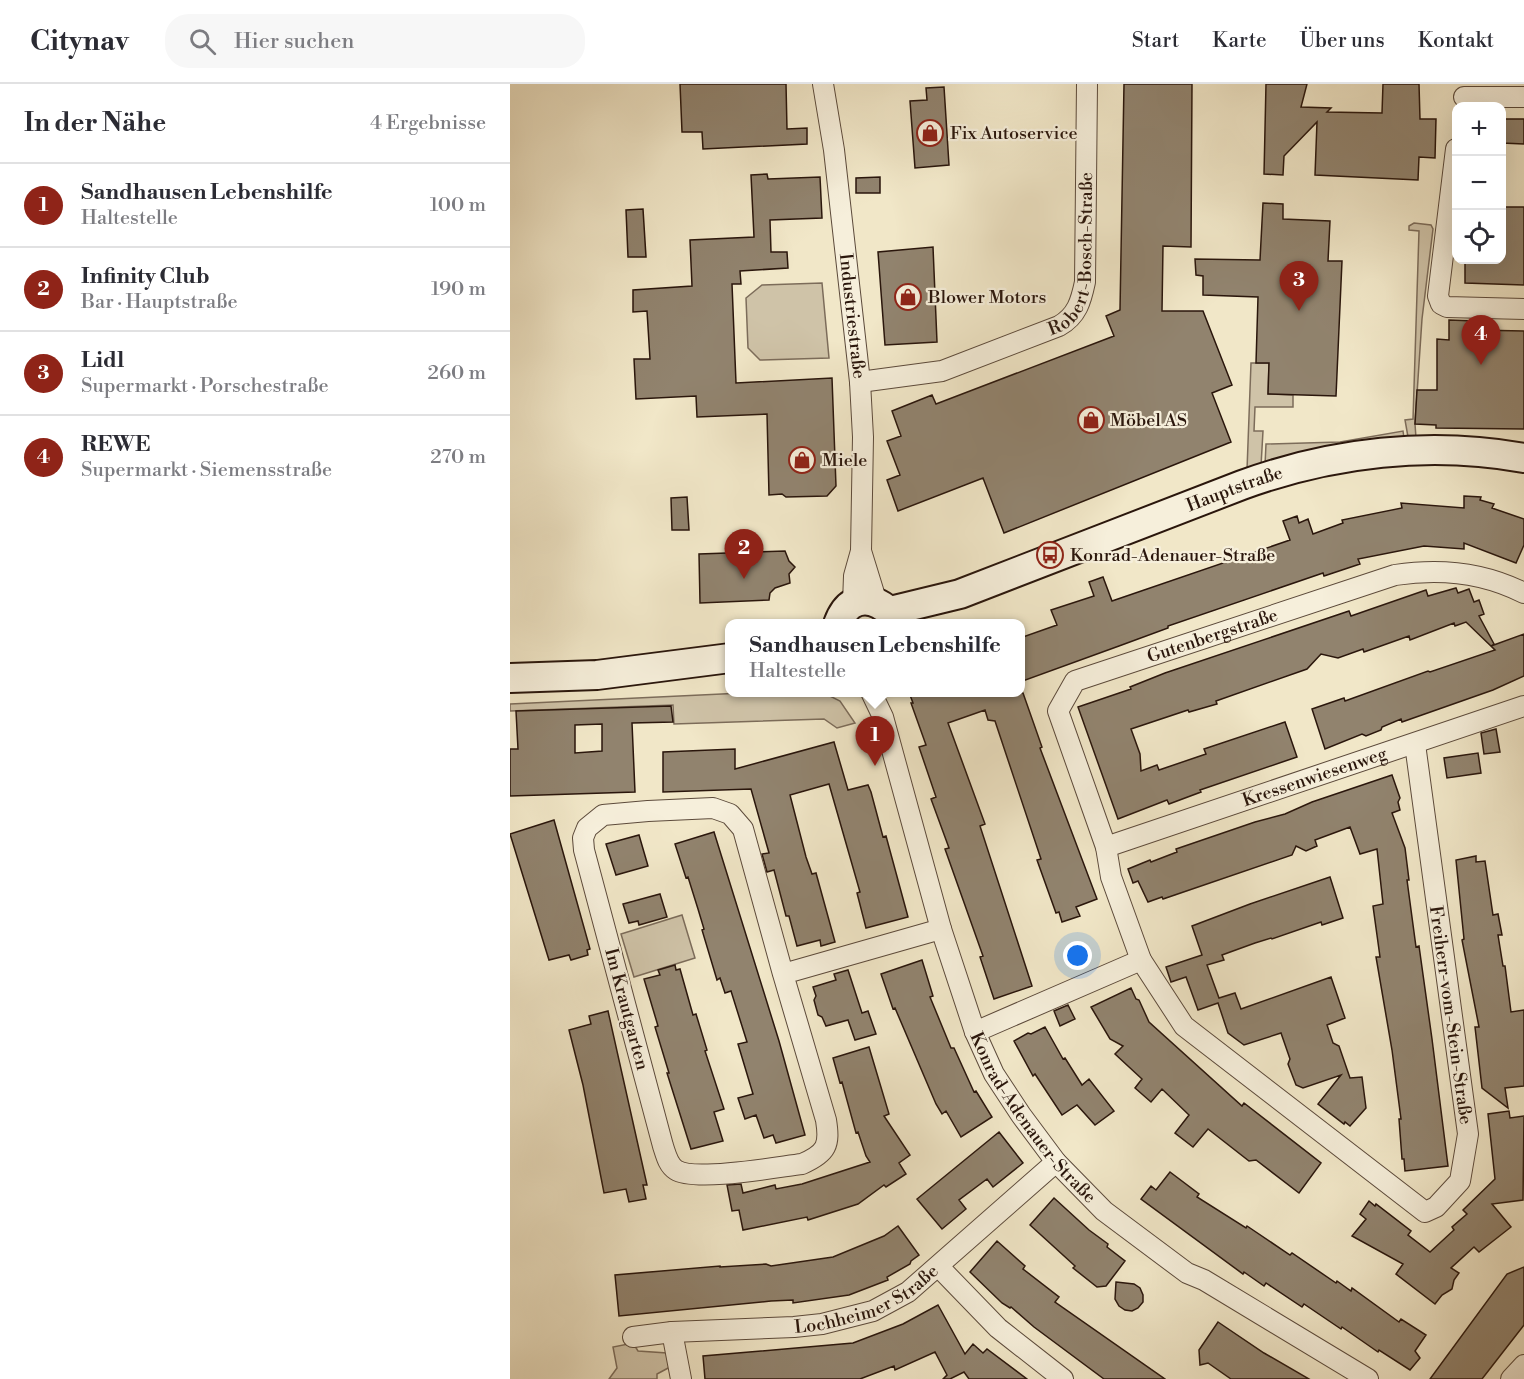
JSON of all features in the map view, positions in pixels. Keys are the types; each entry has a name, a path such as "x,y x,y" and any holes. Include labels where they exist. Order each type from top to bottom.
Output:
{"street":[{"name":"Industriestraße","path":"823,84 834,150 860,382 863,437 861,551 854,576 878,615"},
{"name":"Robert-Bosch-Straße","path":"860,382 942,371 1059,326 1073,315 1082,298 1085,282 1087,84"},
{"path":"1464,96 1524,98"},
{"path":"1455,156 1438,296 1441,304 1447,307 1524,309"},
{"name":"Hauptstraße","path":"878,615 960,594 1266,477 1310,466 1339,459 1409,451 1477,451 1524,458"},
{"name":"Gutenbergstraße","path":"1106,847 1058,711 1075,681 1395,575 1417,572 1455,572 1494,580 1524,593"},
{"path":"510,678 597,675 725,659"},
{"name":"Konrad-Adenauer-Straße","path":"873,697 882,717 941,929 975,1032 994,1074 1056,1162 1104,1211 1186,1273 1204,1280 1368,1379"},
{"name":"Konrad-Adenauer-Straße","path":"882,717 883,697"},
{"name":"Kressenwiesenweg","path":"1106,847 1524,706"},
{"name":"Freiherr-vom-Stein-Straße","path":"1106,847 1111,877 1141,960 1184,1026 1425,1212 1436,1207 1460,1181 1468,1134 1414,744"},
{"name":"Im Krautgarten","path":"713,808 730,814 743,829 783,974 826,1120 829,1139 822,1151 813,1159 802,1164 702,1175 684,1174 675,1170 668,1162 663,1146 584,850 583,838 587,828 603,815 648,810 713,808"},
{"path":"783,974 941,929"},
{"path":"975,1032 1141,960"},
{"name":"Lochheimer Straße","path":"633,1337 672,1332 794,1327 873,1311 908,1292 939,1267 1056,1162"},
{"path":"939,1267 999,1328 1058,1378"},
{"path":"672,1332 681,1379"},
{"path":"1511,1379 1524,1365"}],"shaded area":[{"path":"1414,223 1431,225 1433,229 1422,319 1416,438 1408,437 1405,420 1413,419 1419,231 1409,230 1409,226"},
{"path":"822,283 829,358 760,360 748,348 746,298 762,285"},
{"path":"1251,363 1269,363 1268,394 1293,395 1293,407 1255,407 1254,431 1263,431 1261,466 1247,470"},
{"path":"1403,431 1404,438 1265,465 1266,444 1340,442"},
{"path":"725,694 725,697 832,697 840,701 855,723 837,728 824,719 674,724 673,705 510,711 510,704"},
{"path":"682,915 695,958 634,977 621,934"},
{"path":"633,1343 638,1351 667,1353 670,1367 657,1374 657,1379 609,1379 617,1368 613,1347"}],"building":[{"path":"680,84 786,84 787,129 807,128 807,144 703,149 702,132 682,132"},
{"name":"Möbel AS","path":"1124,84 1192,84 1191,247 1163,246 1162,311 1203,311 1232,385 1212,393 1231,442 1004,533 983,478 898,511 887,480 900,475 887,441 901,436 892,411 932,395 936,404 1114,336 1106,316 1120,310"},
{"path":"1266,84 1307,84 1301,107 1331,108 1327,112 1382,113 1383,84 1419,84 1420,119 1436,119 1435,158 1419,157 1418,180 1315,175 1317,122 1284,156 1283,175 1264,174"},
{"name":"Fix Autoservice","path":"944,87 949,165 915,168 910,101 927,100 926,88"},
{"path":"1506,119 1524,119 1524,144 1506,143"},
{"path":"767,174 768,179 820,177 822,218 770,220 771,252 787,252 788,268 740,271 741,284 732,284 736,383 832,378 836,486 827,496 769,495 767,414 697,417 696,396 636,399 634,359 650,359 647,311 633,312 633,290 692,286 690,240 754,237 751,175"},
{"path":"880,177 880,193 856,193 856,178"},
{"path":"1263,203 1283,204 1283,219 1330,221 1328,261 1342,261 1336,396 1268,394 1269,363 1256,363 1258,297 1203,295 1203,276 1196,275 1195,259 1260,260"},
{"path":"1506,207 1524,207 1524,285 1465,283 1465,264 1506,264"},
{"path":"643,209 646,257 628,257 626,210"},
{"name":"Blower Motors","path":"933,247 937,342 885,345 878,252"},
{"path":"1449,320 1475,321 1475,330 1524,331 1524,429 1436,428 1436,425 1415,424 1417,390 1437,390 1437,339 1449,340"},
{"path":"1464,496 1481,497 1480,500 1494,504 1492,508 1524,519 1524,545 1516,563 1464,543 1464,549 1424,546 1358,559 1360,564 1324,576 1323,573 1168,626 1168,628 1025,680 1025,636 1057,625 1051,610 1094,596 1089,582 1103,577 1112,601 1290,540 1283,521 1297,516 1299,523 1308,519 1313,534 1343,523 1342,520 1402,508 1401,503 1464,508"},
{"path":"687,497 689,530 672,530 671,498"},
{"path":"785,551 789,561 795,567 789,574 790,583 775,588 770,593 769,600 700,603 699,554"},
{"path":"1456,588 1458,593 1469,589 1474,602 1479,600 1484,614 1479,616 1494,644 1491,646 1524,634 1524,676 1493,690 1402,722 1401,719 1366,736 1362,734 1325,749 1312,709 1344,698 1345,701 1495,650 1466,622 1455,626 1454,623 1410,640 1409,636 1364,652 1363,649 1338,658 1321,654 1307,669 1216,701 1217,704 1189,712 1188,710 1131,729 1140,754 1141,771 1157,765 1159,770 1206,754 1204,749 1285,722 1297,757 1200,790 1201,792 1169,804 1167,800 1118,819 1078,707 1131,689 1130,687 1165,673 1349,611 1351,616 1426,590 1428,596"},
{"path":"911,697 1024,697 1042,747 1040,748 1097,899 1076,907 1080,916 1062,922 1059,912 1056,913 1037,860 1041,859 995,721 988,720 985,710 948,723 985,824 980,826 1032,986 994,999 980,957 983,956 945,849 949,848 931,799 936,797 919,747 926,745 911,703 913,703"},
{"path":"671,706 673,722 632,723 635,792 510,796 510,749 518,749 516,711","holes":["602,724 602,751 575,753 575,725"]},
{"path":"1496,729 1500,752 1484,754 1481,733"},
{"path":"834,742 848,790 868,785 871,792 883,837 886,836 908,917 866,928 857,893 860,892 829,784 790,795 806,857 812,874 816,873 835,942 821,946 820,940 797,946 789,916 786,916 774,870 767,872 762,854 769,853 751,789 663,792 663,752 735,749 735,769"},
{"path":"1478,753 1481,773 1447,778 1444,758"},
{"path":"1392,775 1400,798 1398,802 1400,810 1392,813 1405,848 1416,947 1419,946 1448,1166 1405,1171 1392,1050 1376,957 1380,957 1373,906 1383,904 1377,849 1360,854 1350,827 1315,840 1317,846 1306,851 1296,846 1292,855 1163,899 1162,897 1148,902 1138,881 1133,883 1128,869 1177,852 1176,849 1285,814 1312,802"},
{"path":"554,820 590,949 587,950 588,955 571,960 569,955 549,960 510,834"},
{"path":"714,832 779,1041 805,1135 776,1143 773,1135 764,1138 756,1115 745,1119 738,1098 753,1094 738,1044 747,1042 731,991 725,993 720,978 717,980 698,909 675,844"},
{"path":"639,835 648,866 616,875 606,844"},
{"path":"1476,856 1476,862 1485,861 1493,915 1498,914 1502,935 1498,935 1511,1012 1524,1010 1524,1086 1505,1088 1508,1108 1482,1088 1475,1027 1479,1027 1462,940 1464,939 1456,860"},
{"path":"1330,877 1343,918 1322,925 1321,922 1255,943 1222,955 1224,960 1207,965 1219,998 1235,993 1241,1009 1331,977 1345,1018 1327,1025 1333,1043 1339,1046 1350,1078 1362,1077 1366,1108 1350,1126 1318,1104 1341,1075 1303,1088 1296,1085 1288,1064 1290,1059 1281,1033 1244,1045 1228,1033 1218,1003 1198,1010 1186,977 1171,982 1166,967 1202,955 1192,926"},
{"path":"660,894 667,917 639,925 638,921 629,923 623,904"},
{"path":"922,960 933,996 930,997 951,1048 954,1048 974,1092 976,1091 992,1117 961,1137 946,1111 942,1114 936,1104 895,1008 893,1009 881,974"},
{"path":"675,965 676,970 680,969 693,1015 696,1014 707,1050 705,1051 724,1109 714,1112 723,1141 691,1149 667,1073 669,1073 655,1027 658,1026 644,979 660,975 658,970"},
{"path":"848,970 862,1013 868,1011 876,1034 855,1040 848,1020 826,1026 822,1017 818,1015 814,1000 816,996 813,987 836,980 834,974"},
{"path":"1131,988 1149,1022 1242,1106 1244,1103 1321,1163 1299,1193 1256,1160 1249,1161 1208,1129 1193,1147 1175,1133 1189,1115 1162,1089 1151,1102 1135,1088 1142,1079 1115,1054 1123,1046 1110,1039 1091,1007"},
{"path":"1068,1005 1075,1019 1060,1026 1054,1011"},
{"path":"608,1011 647,1185 643,1185 646,1199 629,1202 626,1189 604,1193 583,1085 569,1030 591,1024 589,1016"},
{"path":"1045,1027 1063,1059 1065,1058 1082,1085 1089,1079 1114,1111 1095,1125 1077,1105 1062,1115 1035,1074 1033,1076 1014,1041"},
{"path":"869,1047 889,1114 884,1116 910,1155 899,1163 906,1174 886,1187 884,1185 858,1204 808,1220 807,1217 743,1230 739,1210 732,1211 727,1185 741,1184 743,1193 775,1185 776,1189 802,1184 870,1162 858,1132 856,1133 833,1058"},
{"path":"1509,1111 1510,1118 1524,1116 1523,1200 1492,1204 1511,1227 1479,1252 1474,1247 1451,1268 1459,1273 1452,1289 1442,1295 1435,1304 1396,1274 1403,1264 1352,1236 1366,1219 1360,1214 1369,1201 1375,1206 1376,1204 1411,1231 1408,1235 1430,1252 1454,1230 1452,1227 1467,1214 1463,1210 1495,1179 1488,1114"},
{"path":"999,1132 1023,1163 993,1187 987,1179 959,1200 966,1209 942,1229 917,1199"},
{"path":"1170,1172 1199,1194 1197,1197 1246,1228 1247,1226 1290,1255 1292,1253 1336,1283 1337,1281 1351,1291 1352,1288 1399,1322 1401,1319 1426,1335 1415,1351 1420,1358 1410,1370 1379,1350 1378,1352 1304,1304 1302,1307 1266,1283 1264,1286 1244,1272 1243,1274 1141,1199 1151,1186 1156,1190"},
{"path":"1054,1198 1125,1261 1106,1286 1097,1287 1073,1268 1075,1266 1030,1225"},
{"path":"898,1226 919,1255 910,1264 887,1277 888,1280 849,1295 793,1303 793,1300 771,1301 619,1316 615,1275 720,1266 766,1264 771,1266 833,1257 884,1236"},
{"path":"997,1241 1025,1266 1023,1269 1059,1297 1055,1302 1165,1379 1104,1379 1011,1307 1002,1303 970,1272"},
{"path":"1524,1267 1524,1325 1482,1379 1430,1379 1507,1274"},
{"path":"1116,1282 1134,1284 1140,1288 1143,1302 1138,1308 1132,1311 1119,1306 1115,1299"},
{"path":"938,1305 965,1354 973,1344 983,1353 987,1349 1027,1379 969,1379 964,1372 950,1379 943,1379 947,1375 935,1352 895,1370 894,1366 860,1379 705,1379 703,1356 853,1343 903,1324"},
{"path":"1218,1322 1264,1353 1309,1379 1231,1379 1208,1363 1200,1365 1199,1350"}],"place":[{"name":"Fix Autoservice","path":"930,133"},
{"name":"Blower Motors","path":"908,297"},
{"name":"Lidl","path":"1299,311"},
{"name":"REWE","path":"1481,365"},
{"name":"Möbel AS","path":"1091,420"},
{"name":"Miele","path":"802,460"},
{"name":"Konrad-Adenauer-Straße","path":"1050,555"},
{"name":"Infinity Club","path":"744,579"},
{"name":"Sandhausen Lebenshilfe","path":"875,766"}]}
